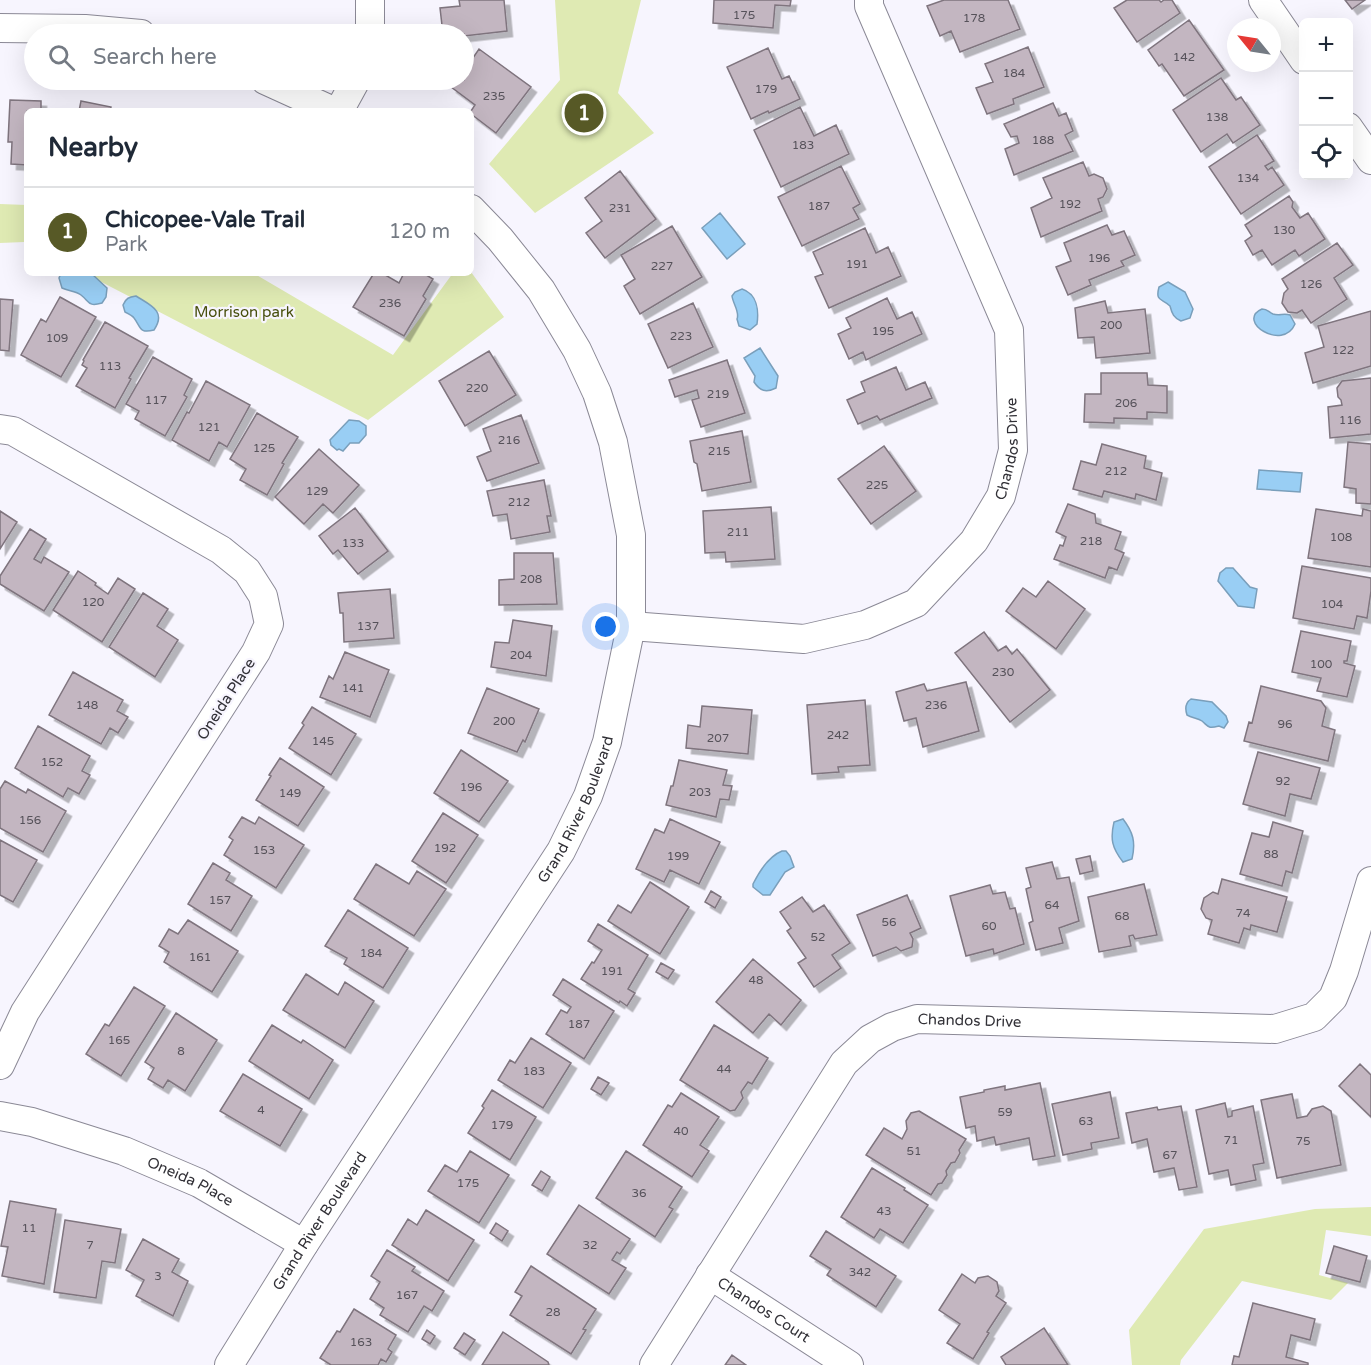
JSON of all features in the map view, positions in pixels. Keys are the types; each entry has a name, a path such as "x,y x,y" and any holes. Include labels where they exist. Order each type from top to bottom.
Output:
{"street":[{"path":"370,0 370,24"},
{"name":"Chandos Drive","path":"631,626 804,639 866,626 916,603 974,541 1001,496 1013,450 1009,330 869,6 869,0"},
{"path":"1263,0 1299,53"},
{"path":"0,28 24,28"},
{"path":"287,90 326,108"},
{"path":"341,108 351,90"},
{"path":"1353,133 1371,160"},
{"name":"Grand River Boulevard","path":"229,1365 304,1244 561,851 588,796 607,742 631,626 631,535 613,442 597,393 577,350 541,290 500,239 474,212"},
{"name":"Oneida Place","path":"0,429 13,431 221,550 247,571 263,596 268,624 250,662 25,1012 0,1065"},
{"name":"Chandos Drive","path":"654,1365 844,1063 870,1039 892,1027 917,1019 1275,1029 1314,1017 1333,998 1344,971 1371,881"},
{"name":"Oneida Place","path":"0,1116 32,1122 124,1151 189,1178 304,1244"},
{"name":"Chandos Court","path":"710,1275 849,1365"}],"green space":[{"path":"555,0 641,0 618,93 654,133 535,213 489,164 560,80"},
{"path":"0,204 24,205 24,242 0,243"},
{"name":"Morrison park","path":"90,276 258,276 393,355 451,276 474,276 504,317 368,420"},
{"path":"1371,1207 1371,1236 1326,1230 1319,1275 1348,1283 1331,1300 1242,1281 1181,1360 1180,1365 1132,1365 1129,1330 1204,1229 1315,1209"}],"water":[{"path":"720,213 745,244 727,259 702,228"},
{"path":"60,276 94,276 107,288 106,297 102,303 90,303 79,294 62,288"},
{"path":"1168,282 1185,292 1193,309 1190,318 1179,320 1170,306 1160,299 1159,287"},
{"path":"742,289 754,299 758,313 757,324 750,330 739,326 732,296"},
{"path":"136,296 158,313 158,323 154,330 143,330 133,317 125,312 123,305 125,301"},
{"path":"1262,309 1275,315 1290,315 1295,324 1289,332 1281,335 1264,332 1254,320 1255,314"},
{"path":"760,348 778,376 776,388 764,390 756,385 755,376 744,358"},
{"path":"349,420 359,421 366,426 366,435 359,443 350,443 343,451 337,450 331,445 330,440"},
{"path":"1259,470 1302,473 1300,492 1257,489"},
{"path":"1226,568 1233,568 1250,587 1257,589 1254,608 1238,606 1218,581 1220,573"},
{"path":"1191,699 1212,702 1226,716 1228,722 1224,728 1209,727 1200,720 1187,715 1186,706"},
{"path":"1123,819 1131,833 1134,847 1132,859 1123,862 1114,848 1112,833 1114,822"},
{"path":"782,851 786,851 790,856 794,867 785,872 770,895 763,895 753,887 753,884 769,860"}],"building":[{"path":"459,0 504,0 507,31 474,35 474,24 442,24 440,8 460,6"},
{"path":"714,0 791,0 790,6 775,5 773,28 713,23"},
{"path":"944,0 1008,0 1020,29 960,52 951,31 940,36 927,6"},
{"path":"1127,0 1159,0 1161,2 1172,0 1180,13 1137,42 1114,8"},
{"path":"1345,0 1365,0 1352,9"},
{"path":"1189,20 1224,70 1184,96 1162,64 1159,66 1148,50"},
{"path":"1028,47 1044,87 1013,99 1014,104 987,114 976,88 993,82 985,64"},
{"path":"768,48 782,79 789,76 800,99 751,119 727,67"},
{"path":"479,49 531,87 496,133 474,116 475,105 455,90 474,90 474,56"},
{"path":"1221,78 1236,100 1241,97 1260,125 1233,143 1227,134 1201,152 1173,110"},
{"path":"10,100 41,101 41,108 24,108 24,165 11,164 12,142 8,142"},
{"path":"81,101 111,107 111,108 80,108"},
{"path":"1053,103 1059,116 1066,113 1073,131 1065,135 1073,151 1014,175 1005,149 1019,143 1017,136 1011,137 1004,124"},
{"path":"800,107 814,136 836,125 849,154 781,187 754,130"},
{"path":"1257,135 1274,161 1265,166 1268,170 1272,167 1284,185 1241,214 1209,167"},
{"path":"1083,162 1089,176 1094,174 1103,178 1107,189 1103,197 1098,199 1102,211 1041,237 1031,208 1052,198 1043,178"},
{"path":"841,166 860,204 853,208 859,219 802,246 778,197"},
{"path":"620,171 656,219 605,258 586,233 602,221 585,198"},
{"path":"1289,196 1293,202 1292,207 1300,218 1308,213 1325,239 1299,256 1295,250 1272,265 1262,250 1253,255 1245,241 1252,236 1245,225"},
{"path":"1107,225 1112,235 1124,231 1135,255 1121,261 1124,266 1089,280 1091,285 1068,295 1056,267 1071,261 1064,243"},
{"path":"672,226 702,277 640,314 624,286 635,279 621,255"},
{"path":"865,228 876,253 888,247 901,276 829,308 815,277 823,274 813,252"},
{"path":"1337,243 1353,265 1334,278 1347,299 1311,323 1302,310 1297,313 1288,312 1282,303 1284,293 1288,289 1282,279"},
{"path":"372,276 387,276 399,283 402,276 428,276 433,279 423,296 426,299 404,336 353,307"},
{"path":"60,297 96,317 61,377 21,355 41,319 46,322"},
{"path":"887,298 897,319 912,312 922,334 866,360 863,352 849,359 838,334 851,328 846,318"},
{"path":"0,299 13,300 9,351 0,350"},
{"path":"1105,301 1108,313 1145,309 1150,353 1096,358 1094,337 1078,338 1075,308"},
{"path":"693,303 713,347 668,368 648,324"},
{"path":"1371,311 1371,366 1313,383 1305,353 1324,347 1318,326"},
{"path":"105,322 148,346 115,408 76,386 87,368 82,365 83,360"},
{"path":"489,351 516,395 465,426 439,381"},
{"path":"153,357 192,379 184,395 187,397 165,436 135,419 139,411 126,404"},
{"path":"727,360 745,413 701,427 692,400 699,398 697,390 675,397 669,380"},
{"path":"896,367 906,390 925,382 932,398 880,420 877,416 858,424 847,400 865,392 861,382"},
{"path":"1101,373 1147,373 1148,385 1167,386 1167,413 1147,412 1147,419 1114,418 1114,423 1084,422 1085,394 1101,394"},
{"path":"1371,378 1371,434 1330,438 1328,407 1342,405 1337,388 1342,381"},
{"path":"206,381 250,405 227,447 219,442 209,461 172,440"},
{"path":"257,413 298,437 282,463 284,464 267,495 240,480 246,469 230,459"},
{"path":"521,415 539,463 487,481 477,457 491,451 483,429"},
{"path":"742,431 751,482 702,491 690,441"},
{"path":"1348,442 1371,444 1371,504 1356,503 1356,489 1344,487"},
{"path":"1102,444 1146,456 1144,468 1162,473 1156,500 1136,494 1135,499 1104,491 1102,497 1073,489 1081,461 1096,465"},
{"path":"884,446 916,491 871,524 838,479"},
{"path":"319,449 359,485 333,513 323,504 304,524 275,497"},
{"path":"544,480 551,516 547,516 550,532 511,539 507,514 493,516 487,491"},
{"path":"1068,504 1095,514 1096,523 1121,532 1115,549 1124,553 1117,570 1109,567 1105,578 1054,559 1066,537 1056,532"},
{"path":"771,507 775,559 726,562 725,552 705,553 703,511"},
{"path":"355,508 388,551 358,574 338,550 333,554 319,536"},
{"path":"1316,509 1362,516 1363,509 1371,511 1371,567 1308,558"},
{"path":"0,511 17,522 0,549"},
{"path":"30,529 46,539 34,559 41,563 44,557 69,572 44,611 0,584 0,576"},
{"path":"514,553 553,553 557,604 499,605 499,580 514,579"},
{"path":"1302,566 1371,578 1367,618 1357,616 1354,629 1293,618"},
{"path":"78,571 108,594 118,578 135,589 102,642 53,610"},
{"path":"1048,581 1085,609 1056,649 1006,611 1023,588 1036,597"},
{"path":"390,589 394,638 344,642 343,613 340,613 338,593"},
{"path":"143,593 168,609 157,626 178,640 155,677 109,647"},
{"path":"513,620 552,626 546,676 491,667 495,642 509,643"},
{"path":"1301,631 1351,641 1347,661 1344,663 1355,666 1347,697 1317,691 1321,678 1292,672"},
{"path":"984,632 998,651 1006,646 1012,654 1017,649 1050,690 1010,722 955,653"},
{"path":"345,652 389,670 370,717 320,697 329,676 333,679"},
{"path":"73,672 123,700 117,711 128,717 118,733 110,728 101,744 49,715"},
{"path":"966,682 979,731 923,747 916,718 904,721 896,692 924,684 927,691"},
{"path":"1261,686 1321,701 1326,708 1322,726 1335,730 1328,761 1244,741 1249,722 1252,723"},
{"path":"487,688 539,709 525,742 523,740 517,752 468,733"},
{"path":"865,700 870,765 838,767 839,772 812,774 807,705"},
{"path":"702,706 752,710 748,754 686,748 688,725 700,727"},
{"path":"312,707 356,734 331,775 289,748 304,725 302,723"},
{"path":"38,726 90,756 82,771 90,775 79,794 68,788 63,797 15,768"},
{"path":"461,750 508,781 479,822 434,793"},
{"path":"1258,752 1320,768 1311,799 1290,794 1285,816 1243,804"},
{"path":"280,758 324,787 298,826 256,800"},
{"path":"679,760 727,770 723,785 732,786 729,800 720,799 716,817 666,805"},
{"path":"5,781 26,793 28,789 66,811 43,852 0,828 0,789"},
{"path":"443,813 478,835 446,883 412,861"},
{"path":"242,817 255,824 259,817 304,845 276,888 224,855 233,840 229,837"},
{"path":"670,819 720,842 699,884 670,870 664,882 636,869 655,829 664,833"},
{"path":"1273,822 1303,831 1292,873 1286,871 1282,886 1240,874 1252,833 1269,837"},
{"path":"0,840 37,860 13,902 0,895"},
{"path":"1090,856 1093,871 1080,874 1076,859"},
{"path":"1052,862 1057,879 1069,877 1079,921 1059,928 1063,943 1036,950 1029,923 1033,921 1026,889 1031,887 1026,868"},
{"path":"213,863 230,873 226,880 252,896 231,931 188,904"},
{"path":"376,864 409,884 417,871 446,889 414,936 354,899"},
{"path":"1222,879 1287,897 1277,932 1251,925 1250,930 1244,928 1239,943 1208,934 1212,920 1206,918 1201,909 1204,898 1213,892 1218,894"},
{"path":"650,882 689,907 660,954 608,921 618,905 631,913"},
{"path":"1144,884 1157,935 1135,939 1133,935 1129,936 1131,946 1099,952 1088,897"},
{"path":"990,885 993,894 1005,892 1010,909 1015,908 1024,944 994,954 993,949 966,956 950,896"},
{"path":"711,891 721,897 715,908 705,902"},
{"path":"907,895 921,928 910,933 913,939 912,947 901,951 896,947 873,956 857,915"},
{"path":"802,897 813,912 824,905 850,943 832,955 841,968 814,987 798,963 806,958 787,931 791,928 780,912"},
{"path":"348,910 408,948 383,988 344,964 347,958 325,946"},
{"path":"188,920 238,951 212,992 164,962 169,952 159,946 169,929 178,934"},
{"path":"598,924 648,955 628,989 635,993 627,1006 581,979 602,950 588,941"},
{"path":"753,959 801,1000 781,1025 769,1014 753,1033 716,1002"},
{"path":"661,963 674,970 668,979 656,972"},
{"path":"306,974 338,995 345,982 374,1001 345,1048 283,1010"},
{"path":"563,979 614,1011 584,1059 546,1034 561,1010 567,1013 571,1007 553,995"},
{"path":"134,987 165,1006 121,1076 86,1054 105,1024 109,1026"},
{"path":"176,1013 217,1040 185,1091 168,1080 163,1088 148,1079 154,1068 145,1062"},
{"path":"272,1025 301,1043 303,1040 333,1060 309,1099 249,1061"},
{"path":"714,1025 768,1058 752,1084 748,1082 741,1092 743,1098 735,1110 730,1111 680,1080"},
{"path":"531,1038 571,1063 543,1108 498,1080 510,1060 515,1063"},
{"path":"1360,1064 1371,1075 1371,1117 1339,1086"},
{"path":"243,1074 302,1109 280,1146 220,1111"},
{"path":"598,1077 609,1083 601,1095 591,1089"},
{"path":"1040,1083 1055,1156 1033,1160 1029,1138 996,1145 994,1137 977,1141 975,1126 966,1128 960,1097 1005,1086 1005,1090"},
{"path":"492,1090 536,1117 510,1160 468,1133"},
{"path":"1110,1092 1119,1138 1091,1143 1092,1149 1063,1155 1052,1104"},
{"path":"681,1093 719,1117 700,1145 709,1151 692,1177 643,1145 668,1105 672,1107"},
{"path":"1292,1094 1297,1118 1307,1116 1312,1109 1323,1106 1331,1111 1341,1165 1277,1178 1261,1100"},
{"path":"1225,1103 1228,1117 1232,1116 1232,1111 1253,1106 1264,1163 1253,1165 1256,1180 1231,1185 1228,1170 1209,1174 1196,1110"},
{"path":"1181,1106 1197,1187 1179,1190 1174,1168 1154,1172 1147,1139 1132,1143 1126,1113 1157,1107 1158,1110"},
{"path":"919,1111 966,1139 955,1162 951,1163 946,1171 947,1175 942,1183 938,1184 931,1195 866,1155 884,1128 902,1139 907,1129 906,1121 911,1113"},
{"path":"470,1151 509,1175 479,1223 428,1191 445,1165 457,1172"},
{"path":"626,1151 682,1187 669,1207 673,1209 655,1237 596,1198"},
{"path":"872,1168 928,1205 903,1243 880,1229 874,1238 841,1217"},
{"path":"541,1171 550,1177 542,1191 532,1185"},
{"path":"10,1201 56,1209 44,1284 2,1276 8,1247 1,1246"},
{"path":"579,1205 630,1239 620,1254 617,1252 612,1260 626,1268 609,1294 547,1254"},
{"path":"426,1210 474,1240 448,1281 392,1245 408,1219 417,1225"},
{"path":"65,1220 121,1229 115,1263 102,1261 96,1298 54,1292"},
{"path":"496,1223 508,1231 502,1241 490,1233"},
{"path":"826,1231 896,1276 876,1307 827,1275 831,1269 810,1256"},
{"path":"143,1239 179,1259 172,1272 188,1281 173,1316 136,1296 144,1280 126,1270"},
{"path":"1334,1246 1367,1256 1360,1282 1326,1273"},
{"path":"387,1250 415,1267 412,1271 444,1291 432,1311 424,1306 408,1332 380,1315 384,1308 370,1299 380,1282 371,1276"},
{"path":"531,1266 596,1309 571,1354 510,1315 522,1296 515,1292"},
{"path":"962,1274 975,1283 978,1278 988,1276 997,1282 999,1291 996,1296 1006,1303 973,1359 947,1343 960,1324 939,1310"},
{"path":"1253,1303 1315,1319 1310,1340 1291,1335 1286,1357 1308,1363 1308,1365 1232,1365 1234,1356 1239,1357"},
{"path":"354,1309 396,1335 388,1349 392,1352 386,1362 381,1359 378,1365 331,1365 320,1358"},
{"path":"1044,1328 1068,1365 1006,1365 1001,1357"},
{"path":"427,1330 435,1336 430,1344 422,1339"},
{"path":"503,1332 548,1362 549,1365 482,1365"},
{"path":"464,1333 475,1340 465,1355 454,1348"},
{"path":"732,1355 746,1365 725,1365"}],"place":[{"name":"Chicopee-Vale Trail","path":"584,113"}]}
